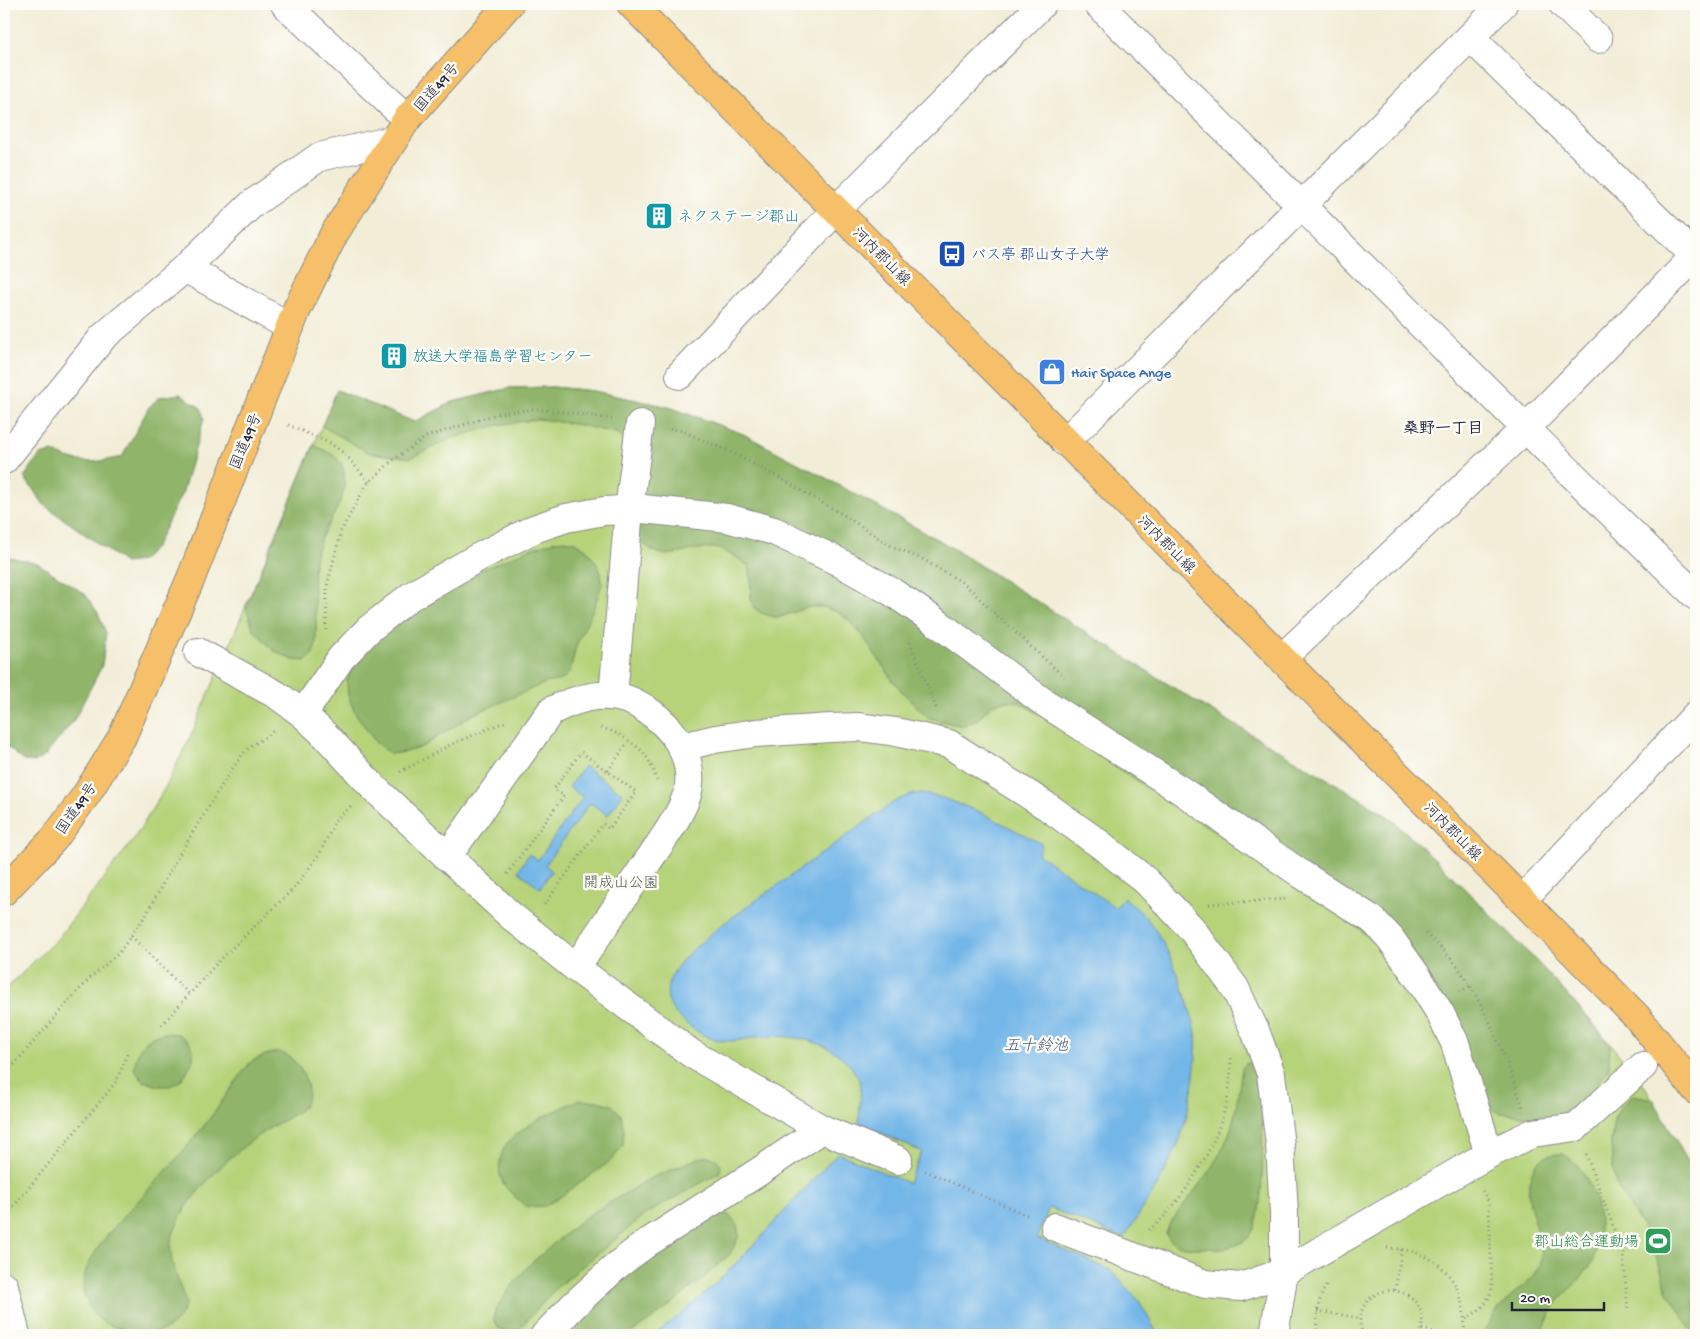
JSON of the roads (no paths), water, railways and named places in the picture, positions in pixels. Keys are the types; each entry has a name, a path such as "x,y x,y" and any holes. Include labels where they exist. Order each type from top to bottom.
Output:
{"main road":[{"name":"国道49号","path":"4,891 54,839 86,795 122,737 191,578 297,309 334,234 400,130 509,4"},
{"name":"河内郡山線","path":"631,4 1522,900 1636,1017 1696,1090"}],"street":[{"path":"4,460 103,337 185,268 252,204 319,157 400,130 285,4"},
{"path":"680,375 836,210 1042,4"},
{"path":"1098,4 1302,204 1525,429 1696,596"},
{"path":"1065,442 1503,4"},
{"path":"1563,4 1598,39"},
{"path":"1282,658 1525,429 1695,255 1470,37"},
{"path":"185,268 290,327"},
{"path":"613,696 629,510 640,424"},
{"path":"303,714 341,658 370,629 411,596 534,528 566,518 604,511 644,509 727,518 774,531 837,561 892,592 936,622 1042,701 1182,791 1373,920 1390,938 1419,980 1440,1013 1455,1043 1479,1160"},
{"path":"198,652 276,695 303,714 373,787 490,897 576,968 692,1054 822,1128 898,1160"},
{"path":"447,857 551,711 588,696 603,695 640,704 658,718 673,733 682,747 688,767 689,785 686,797 676,818 660,843 576,968"},
{"path":"1522,900 1696,715"},
{"path":"682,747 715,739 756,733 859,727 896,732 949,744 1048,808 1101,845 1146,880 1191,928 1235,988 1256,1033 1271,1074 1280,1145 1284,1213 1284,1272 1274,1335"},
{"path":"1055,1227 1205,1284 1241,1287 1284,1272 1479,1160 1533,1133 1576,1127 1643,1066"},
{"path":"544,1335 620,1263 647,1243 760,1171 822,1128"},
{"path":"4,1286 16,1335"}],"water":[{"path":"584,766 623,794 608,815 590,803 545,865 552,871 540,888 518,871 529,854 538,860 583,797 569,787"},
{"name":"五十鈴池","path":"921,793 943,798 980,812 1042,844 1038,854 1116,908 1124,897 1149,921 1163,942 1174,966 1194,1024 1196,1060 1189,1108 1181,1137 1171,1161 1124,1238 1049,1208 1037,1238 1110,1270 1139,1301 1158,1335 654,1335 680,1315 727,1272 838,1153 908,1183 922,1152 859,1123 860,1081 854,1071 835,1052 811,1041 798,1038 771,1036 727,1041 712,1039 698,1032 681,1019 670,1006 667,993 670,980 677,967 723,924 894,802 909,795"}],"place":[{"name":"ネクステージ郡山","path":"659,216"},
{"name":"バス亭 郡山女子大学","path":"952,254"},
{"name":"放送大学福島学習センター","path":"394,356"},
{"name":"Hair Space Ange","path":"1052,372"},
{"name":"郡山総合運動場","path":"1658,1241"}],"district":[{"name":"桑野一丁目","path":"1443,427"}],"park label":[{"name":"開成山公園","path":"621,882"}]}
